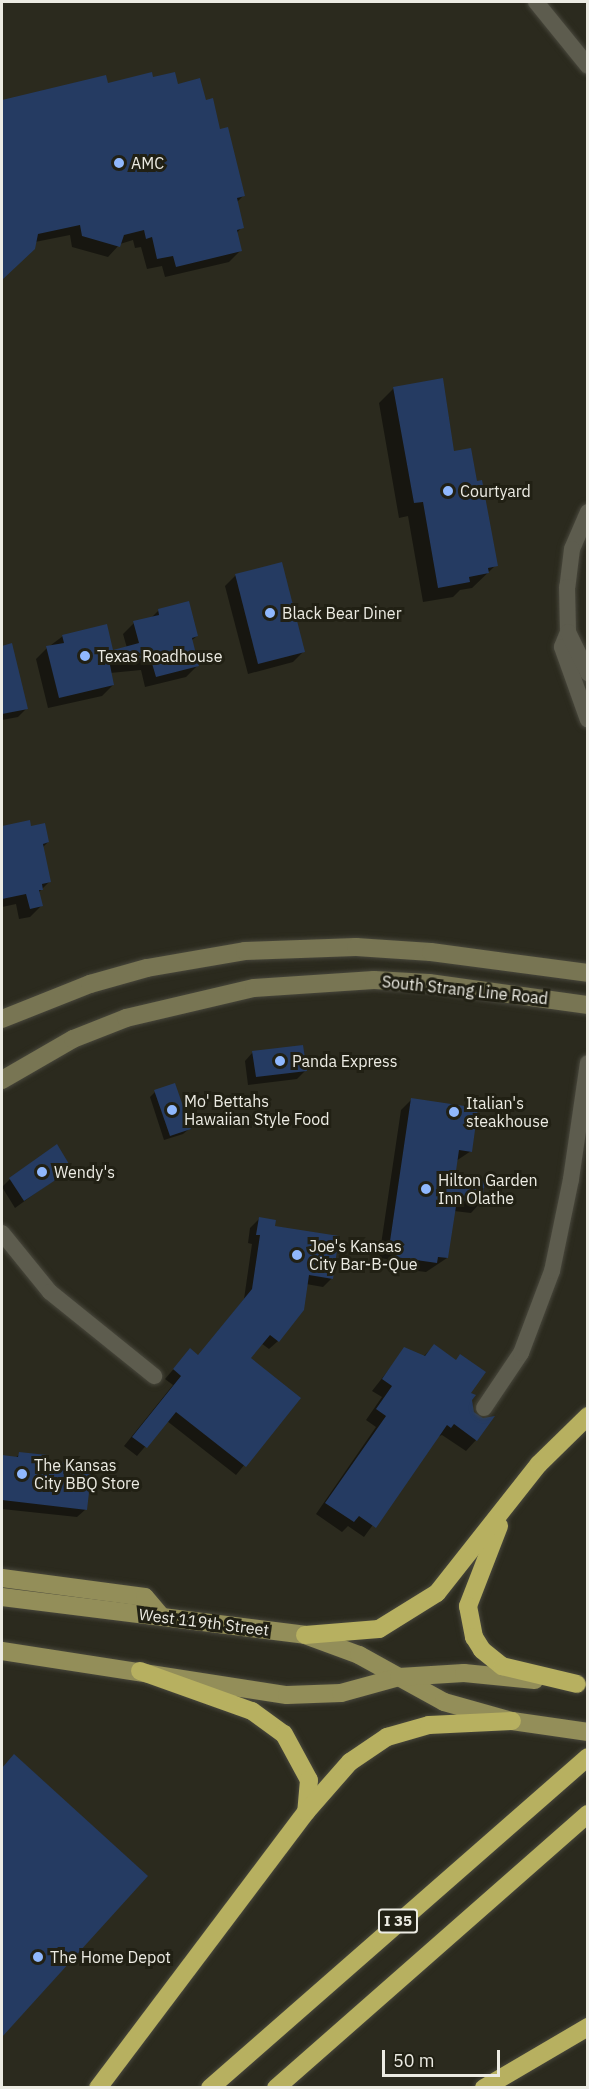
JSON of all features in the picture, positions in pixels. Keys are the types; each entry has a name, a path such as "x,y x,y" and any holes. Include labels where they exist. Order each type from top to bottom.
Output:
{"highway":[{"path":"305,1635 378,1629 437,1593 505,1510 539,1464 588,1416"},
{"path":"505,1510 468,1606 474,1637 482,1650 502,1666 582,1684"},
{"path":"140,1671 252,1711 284,1734 309,1779 306,1812"},
{"path":"98,2088 306,1812 350,1762 387,1737 429,1725 512,1721"},
{"name":"I 35","path":"210,2088 588,1757"},
{"name":"I 35","path":"276,2088 588,1814"},
{"path":"484,2088 588,2027"}],"main road":[{"name":"South Strang Line Road","path":"2,1019 41,1001 135,971 244,951 388,949 588,973"},
{"name":"South Strang Line Road","path":"2,1080 73,1039 126,1018 254,988 374,980 429,983 588,1005"},
{"path":"2,1578 145,1597 161,1616"},
{"name":"West 119th Street","path":"2,1597 305,1635 359,1655 444,1702 512,1721 588,1732"},
{"path":"2,1651 287,1695 341,1694 399,1677 464,1673 582,1684"}],"street":[{"path":"536,2 588,66"},
{"path":"588,512 572,549 567,588 568,632 562,647 588,720"},
{"path":"568,632 588,673"},
{"path":"484,1408 522,1353 552,1271 571,1179 588,1063"},
{"path":"2,1233 50,1292 154,1376"}],"building":[{"name":"AMC","path":"152,72 153,77 175,72 178,84 200,78 206,100 213,98 220,129 228,127 245,196 237,198 244,228 237,230 242,251 176,267 173,256 157,259 152,237 146,239 144,230 124,235 120,247 82,236 80,225 38,234 35,249 2,280 2,100 106,75 108,83"},
{"name":"Courtyard","path":"443,378 454,451 471,448 477,481 482,480 498,566 488,568 489,573 469,577 470,582 438,588 423,502 414,503 393,387"},
{"name":"Black Bear Diner","path":"282,562 305,652 258,664 235,574"},
{"path":"189,601 198,636 192,638 199,666 156,677 151,660 144,662 143,658 110,665 114,685 59,698 46,646 64,643 62,635 107,624 113,650 139,643 133,621 159,615 158,609"},
{"path":"12,643 28,709 2,714 2,646"},
{"path":"30,820 31,826 45,823 49,842 43,844 51,882 42,884 43,890 39,890 43,906 30,909 26,894 2,899 2,826"},
{"name":"Panda Express","path":"303,1045 307,1071 256,1077 252,1051"},
{"name":"Mo' Bettahs Hawaiian Style Food","path":"175,1083 191,1129 170,1136 154,1090"},
{"name":"Hilton Garden Inn Olathe","path":"411,1098 478,1108 472,1152 459,1150 455,1178 485,1181 482,1203 457,1200 448,1258 438,1257 437,1263 395,1257 396,1249 389,1248"},
{"name":"Wendy's","path":"57,1144 72,1169 24,1201 9,1178"},
{"path":"259,1217 276,1220 275,1226 339,1236 333,1279 309,1275 304,1310 279,1342 270,1335 251,1358 301,1398 246,1467 176,1412 147,1448 132,1437 181,1376 173,1369 190,1348 198,1355 252,1289 260,1235 256,1235"},
{"path":"434,1344 456,1360 460,1354 486,1372 471,1393 476,1395 472,1400 474,1412 483,1418 495,1416 477,1441 454,1424 451,1428 447,1425 376,1528 359,1516 354,1522 325,1503 386,1416 376,1409 392,1386 382,1379 404,1347 425,1356"},
{"path":"19,1452 47,1455 47,1461 92,1466 87,1510 2,1500 2,1455 18,1457"},
{"name":"The Home Depot","path":"14,1754 148,1876 2,2037 2,1768"}],"place":[{"name":"AMC","path":"119,163"},
{"name":"Courtyard","path":"448,491"},
{"name":"Black Bear Diner","path":"270,613"},
{"name":"Texas Roadhouse","path":"85,656"},
{"name":"Panda Express","path":"280,1061"},
{"name":"Mo' Bettahs Hawaiian Style Food","path":"172,1110"},
{"name":"Italian's steakhouse","path":"454,1112"},
{"name":"Wendy's","path":"42,1172"},
{"name":"Hilton Garden Inn Olathe","path":"426,1189"},
{"name":"Joe's Kansas City Bar-B-Que","path":"297,1255"},
{"name":"The Kansas City BBQ Store","path":"22,1474"},
{"name":"The Home Depot","path":"38,1957"}]}
